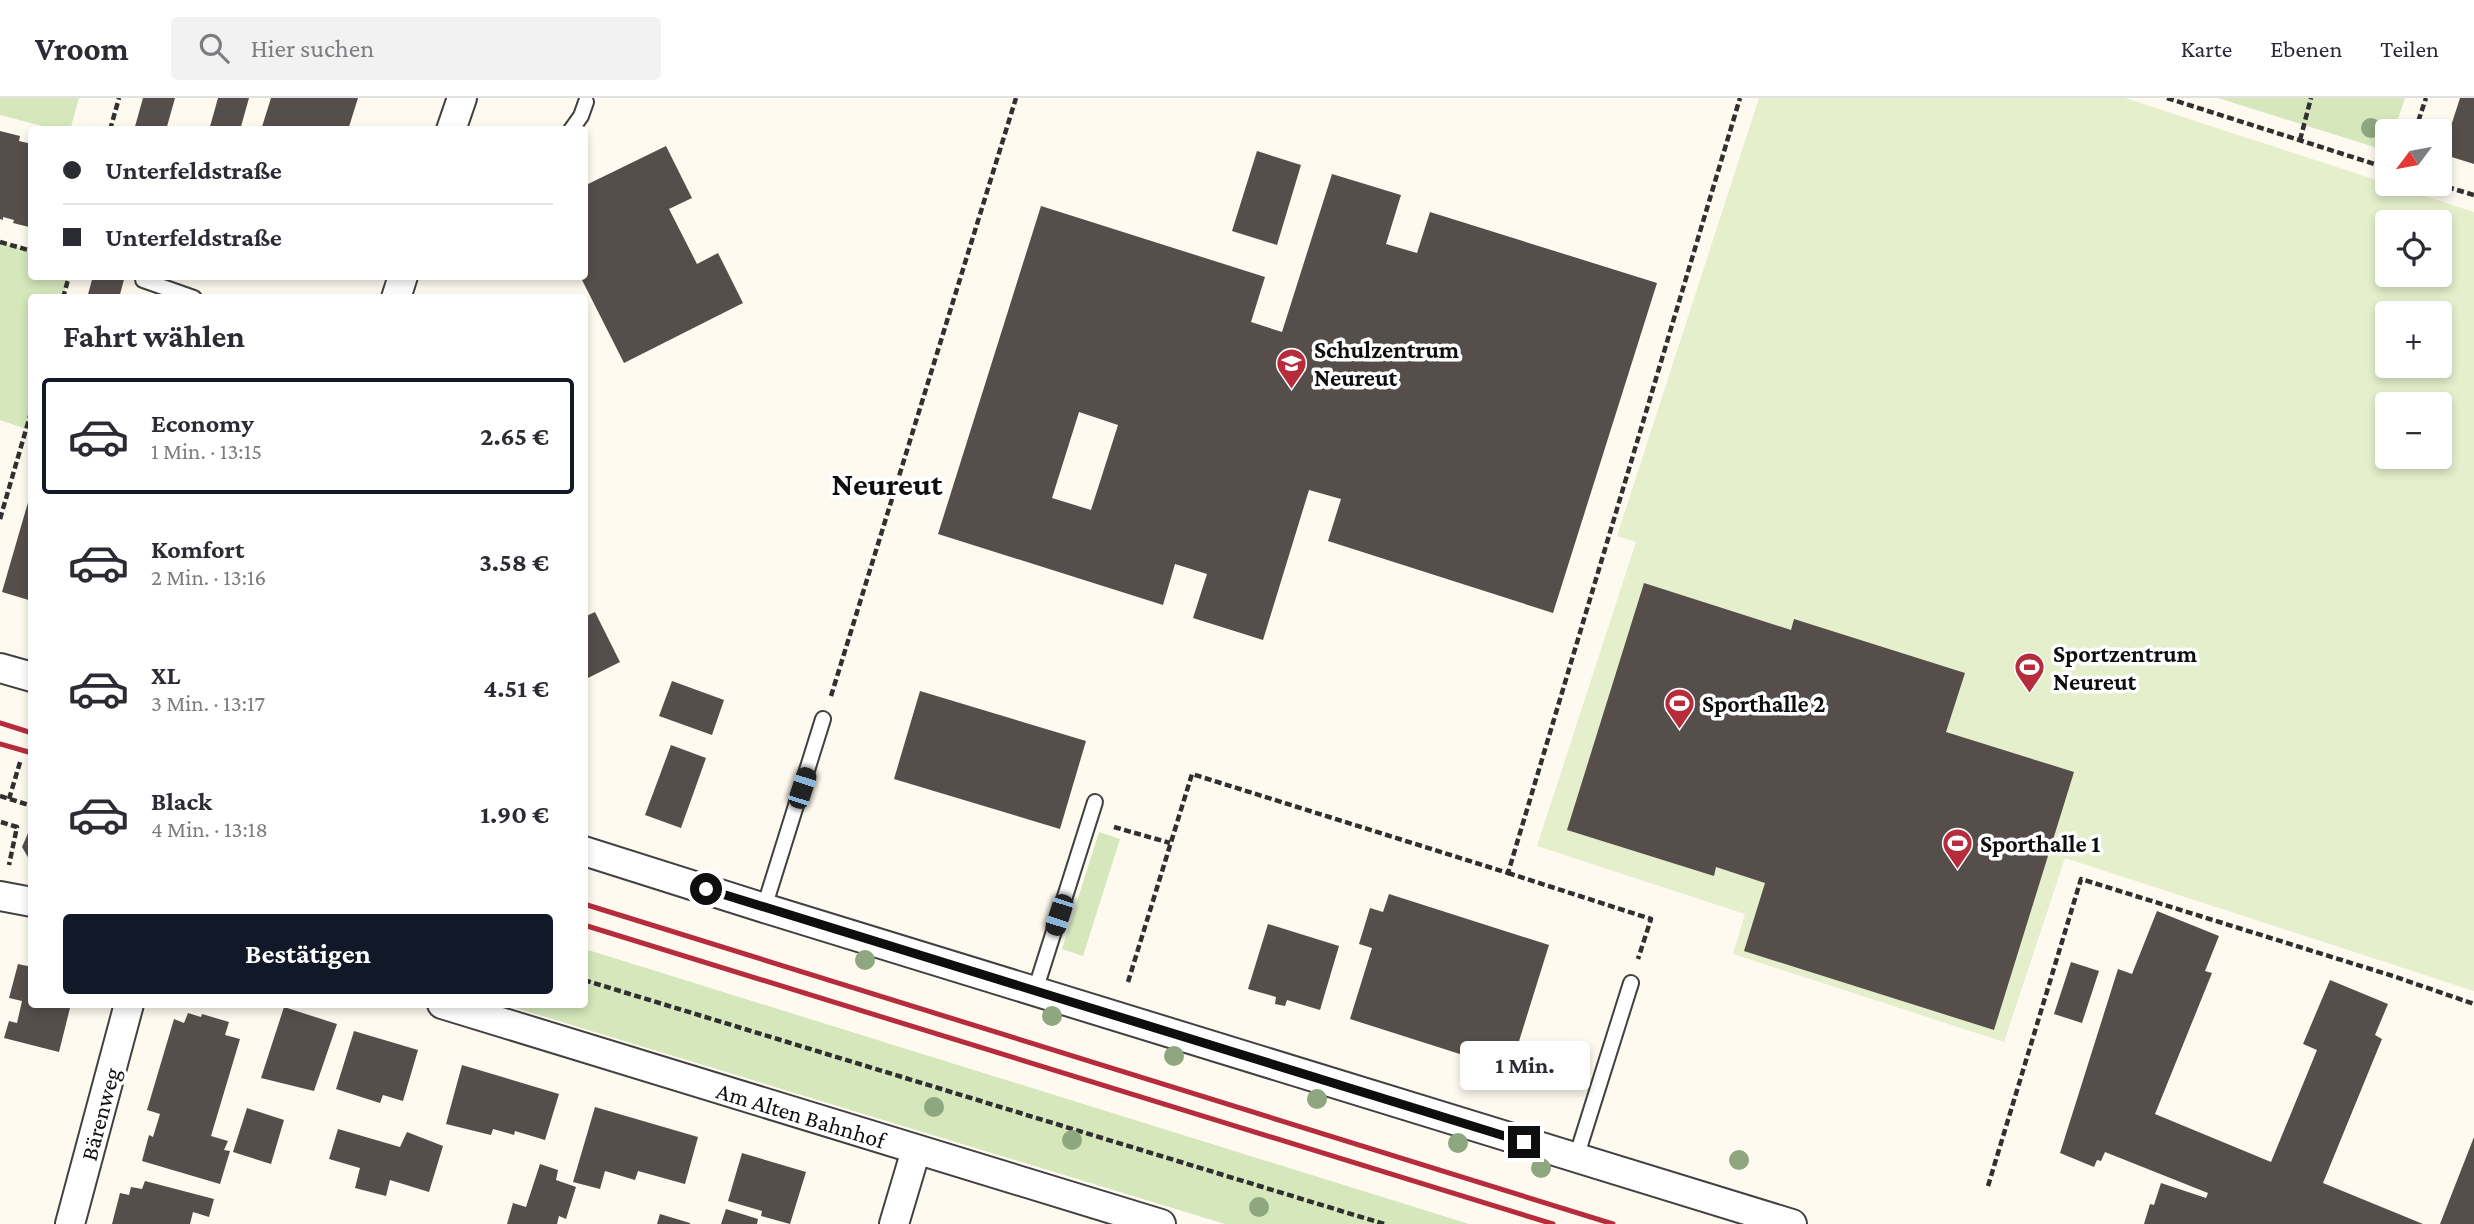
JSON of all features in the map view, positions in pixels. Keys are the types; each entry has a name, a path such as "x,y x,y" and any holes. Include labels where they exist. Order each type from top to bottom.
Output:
{"street":[{"path":"452,126 462,98"},
{"path":"0,668 28,676"},
{"path":"588,851 764,908 1792,1224"},
{"path":"2,897 28,901"},
{"name":"Bärenweg","path":"70,1224 129,1008"},
{"name":"Am Alten Bahnhof","path":"455,1008 1161,1224"},
{"path":"894,1224 916,1150"}],"lane":[{"path":"574,126 582,116 586,103"},
{"path":"143,280 183,294"},
{"path":"764,908 824,719"},
{"path":"1035,991 1096,802"},
{"path":"1576,1158 1631,984"}],"path":[{"path":"111,126 119,98"},
{"path":"824,719 1016,98"},
{"path":"1508,873 1740,98"},
{"path":"2167,98 2375,164"},
{"path":"2300,140 2311,98"},
{"path":"2419,119 2426,98"},
{"path":"2452,188 2474,195"},
{"path":"0,242 28,250"},
{"path":"0,519 28,423"},
{"path":"9,799 21,759"},
{"path":"1128,982 1192,774 1650,919 1631,984"},
{"path":"0,796 28,805"},
{"path":"1090,820 1170,843"},
{"path":"1,822 17,827 2,897"},
{"path":"1988,1186 2081,879 2474,1004"},
{"path":"588,981 1384,1224"}],"green space":[{"path":"0,98 79,98 71,126 42,126 0,115"},
{"name":"Sportzentrum Neureut","path":"1759,98 2125,98 2375,180 2375,196 2425,196 2474,212 2474,991 2065,858 2004,1042 1733,954 1745,914 1537,846 1636,542 1617,536"},
{"path":"2218,98 2405,98 2398,119 2375,119 2375,147"},
{"path":"0,242 28,250 28,280 68,280 64,294 28,294 28,422 26,429 0,420"},
{"path":"1099,832 1120,839 1083,956 1062,949"},
{"path":"588,950 1469,1224 1225,1224 516,1008 588,1008"}],"building":[{"path":"143,98 175,98 167,126 135,126"},
{"path":"218,98 249,98 241,126 210,126"},
{"path":"271,98 358,98 349,126 262,126"},
{"path":"2460,98 2474,98 2474,164 2452,157 2452,123"},
{"path":"0,131 20,136 19,141 28,143 28,227 13,223 14,220 3,217 3,220 0,219"},
{"path":"666,146 692,198 669,209 697,264 718,253 743,303 624,363 582,280 588,280 588,184"},
{"path":"1257,151 1301,165 1277,245 1232,231"},
{"path":"1332,174 1401,195 1386,244 1417,253 1430,212 1657,283 1553,613 1328,541 1341,499 1309,490 1263,640 1193,618 1207,574 1175,564 1163,605 938,534 1041,206 1265,277 1251,322 1282,332","holes":["1079,412 1118,425 1091,510 1052,498"]},
{"path":"92,280 124,280 120,294 88,294"},
{"path":"28,502 28,600 2,592"},
{"path":"1644,583 1791,630 1794,619 1965,673 1946,732 2074,772 1994,1030 1744,951 1765,883 1716,867 1714,876 1567,830"},
{"path":"595,612 620,662 588,678 588,615"},
{"path":"672,681 724,700 712,735 659,716"},
{"path":"920,691 1086,741 1060,829 894,779"},
{"path":"671,745 706,758 681,828 645,815"},
{"path":"28,833 28,857 22,847"},
{"path":"1389,894 1549,945 1510,1070 1350,1019 1372,948 1359,944 1370,908 1383,912"},
{"path":"2157,911 2219,936 2205,971 2212,973 2155,1114 2271,1162 2317,1050 2303,1044 2330,980 2388,1004 2375,1035 2382,1039 2323,1183 2423,1224 2144,1224 2150,1204 2154,1205 2161,1183 2206,1198 2208,1193 2105,1152 2094,1167 2060,1153 2118,969 2132,974"},
{"path":"1268,924 1339,946 1320,1010 1287,1000 1285,1006 1275,1004 1276,997 1248,989"},
{"path":"2071,962 2099,971 2082,1023 2054,1014"},
{"path":"18,964 28,966 28,1008 70,1008 59,1052 4,1038 9,1021 17,1023 22,1001 9,998"},
{"path":"284,1008 337,1024 314,1091 261,1078"},
{"path":"188,1013 229,1022 225,1035 240,1039 211,1136 228,1141 224,1150 230,1151 220,1184 142,1161 149,1135 153,1137 160,1114 147,1110 174,1019 184,1023"},
{"path":"354,1031 418,1050 403,1101 383,1095 380,1103 336,1089"},
{"path":"462,1065 559,1094 545,1140 515,1131 514,1135 493,1129 491,1135 446,1124"},
{"path":"595,1107 698,1137 685,1184 638,1171 635,1180 605,1171 600,1189 573,1182"},
{"path":"247,1108 284,1120 271,1164 233,1152"},
{"path":"338,1129 400,1147 407,1132 443,1146 429,1192 390,1180 386,1196 355,1188 360,1168 329,1159"},
{"path":"2474,1137 2474,1224 2440,1224"},
{"path":"742,1153 806,1172 790,1224 761,1216 762,1211 728,1201"},
{"path":"540,1164 558,1170 556,1180 576,1187 566,1219 559,1216 557,1224 507,1224 513,1203 526,1207"},
{"path":"145,1181 214,1199 209,1217 193,1212 190,1224 112,1224 120,1193 129,1195 131,1187 142,1189"},
{"path":"726,1209 758,1219 757,1224 721,1224"},
{"path":"660,1214 690,1223 690,1224 657,1224"}],"railway":[{"path":"0,723 28,732"},
{"path":"0,744 28,752"},
{"path":"588,905 1613,1224"},
{"path":"588,926 1553,1224"}],"place":[{"name":"Schulzentrum Neureut","path":"1291,390"},
{"name":"Sportzentrum Neureut","path":"2030,694"},
{"name":"Sporthalle 2","path":"1679,730"},
{"name":"Sporthalle 1","path":"1957,870"}],"district":[{"name":"Neureut","path":"887,484"}],"route":[{"path":"706,889 1524,1142"}]}
